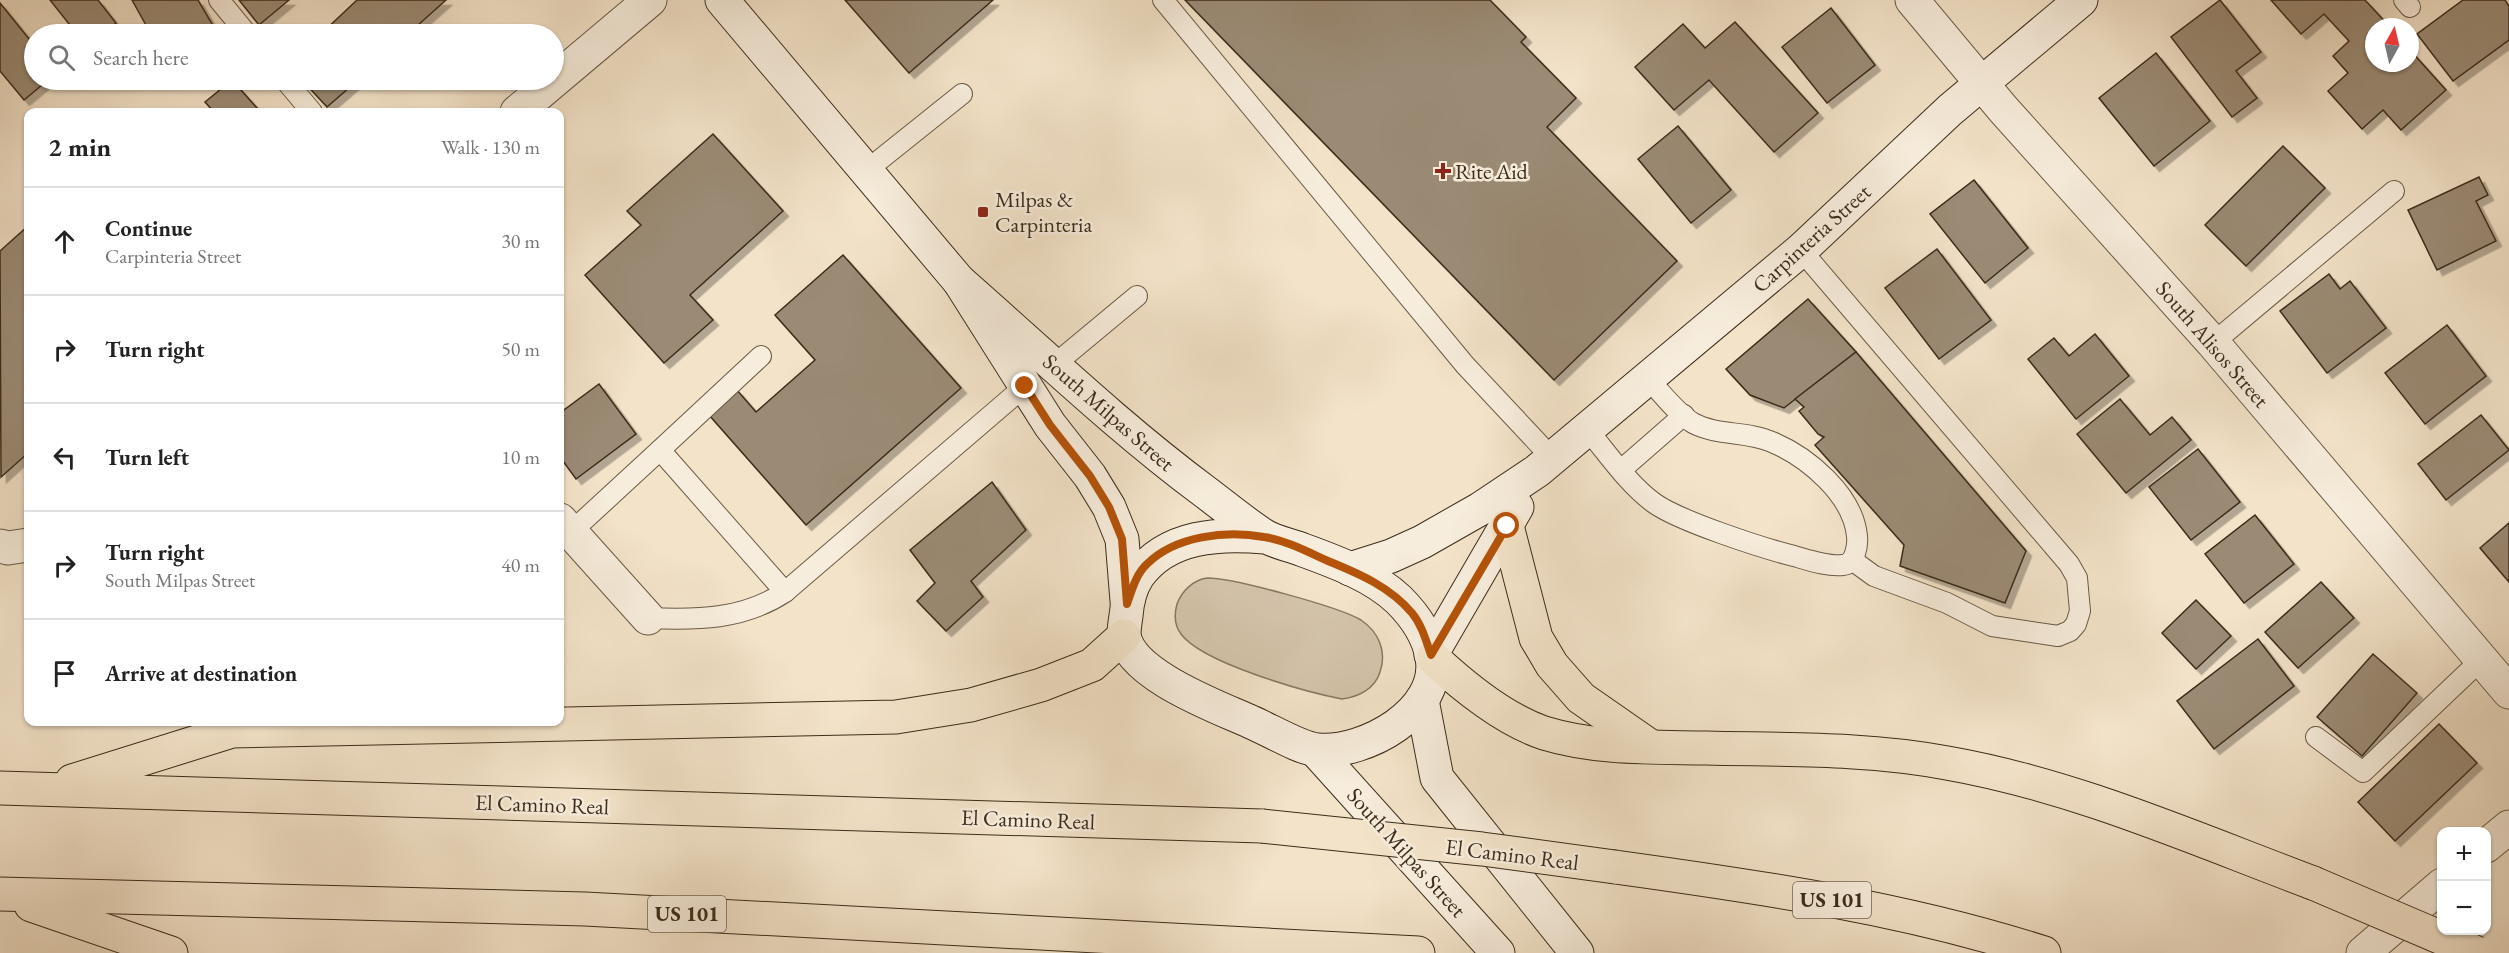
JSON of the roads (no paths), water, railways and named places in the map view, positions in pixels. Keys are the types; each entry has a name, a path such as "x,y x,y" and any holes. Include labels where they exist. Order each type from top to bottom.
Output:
{"highway":[{"path":"1507,526 1536,638 1552,665 1581,698 1652,747"},
{"path":"564,724 896,717 971,705 1041,685 1092,665 1126,620"},
{"path":"1432,657 1462,686 1499,710 1542,732 1582,742 1652,747 1866,751 1947,763 2033,782 2125,813 2313,883 2477,953"},
{"path":"48,789 232,731 469,726"},
{"name":"El Camino Real","path":"0,788 1262,826 1482,849 1796,892 1908,916 2044,953"},
{"path":"1,894 171,953"},
{"name":"US 101","path":"1,894 585,909 1418,953"}],"street":[{"path":"564,72 650,0"},
{"name":"South Milpas Street","path":"722,0 959,281 1050,425 1090,476 1109,507 1122,539 1126,620"},
{"name":"South Alisos Street","path":"1912,0 2213,343 2483,658 2509,692"},
{"name":"Carpinteria Street","path":"1350,569 1391,556 1422,542 1480,508 1545,465 1802,250 1983,83 2081,0"},
{"path":"522,108 543,90"},
{"name":"South Milpas Street","path":"959,281 1152,453 1265,537"},
{"name":"Carpinteria Street","path":"1432,657 1507,526 1545,465"},
{"path":"565,526 648,618"},
{"path":"1237,535 1265,537 1350,569 1385,587 1413,614 1425,634 1432,657 1430,680 1422,700 1398,724 1375,739 1353,747 1316,751 1181,690 1147,669 1126,620 1134,582 1147,564 1174,546 1203,538 1237,535"},
{"path":"0,546 8,548 24,545"},
{"path":"1422,700 1437,778 1577,953"},
{"name":"South Milpas Street","path":"1316,751 1498,953"},
{"path":"2491,843 2509,827"},
{"path":"2363,953 2437,889"}],"lane":[{"path":"219,0 239,24"},
{"path":"1163,0 1545,465"},
{"path":"293,90 309,108"},
{"path":"867,170 962,94"},
{"path":"2213,343 2394,191"},
{"path":"1802,250 2069,564 2077,578 2080,611 2076,624 2070,632 2058,636 1992,626 1947,603 1874,576 1852,560"},
{"path":"1054,365 1137,296"},
{"path":"565,526 660,450 761,356"},
{"path":"1587,429 1621,470 1655,504 1681,516 1792,556 1833,565 1845,565 1852,560 1857,535 1851,511 1833,487 1804,460 1772,442 1704,427 1684,415 1648,379"},
{"path":"648,618 720,617 764,606 785,592 1025,386"},
{"path":"1621,470 1684,415"},
{"path":"660,450 785,592"},
{"path":"2316,737 2362,772 2483,658"}],"place":[{"name":"Rite Aid","path":"1443,171"},
{"name":"Milpas & Carpinteria","path":"983,212"}]}
